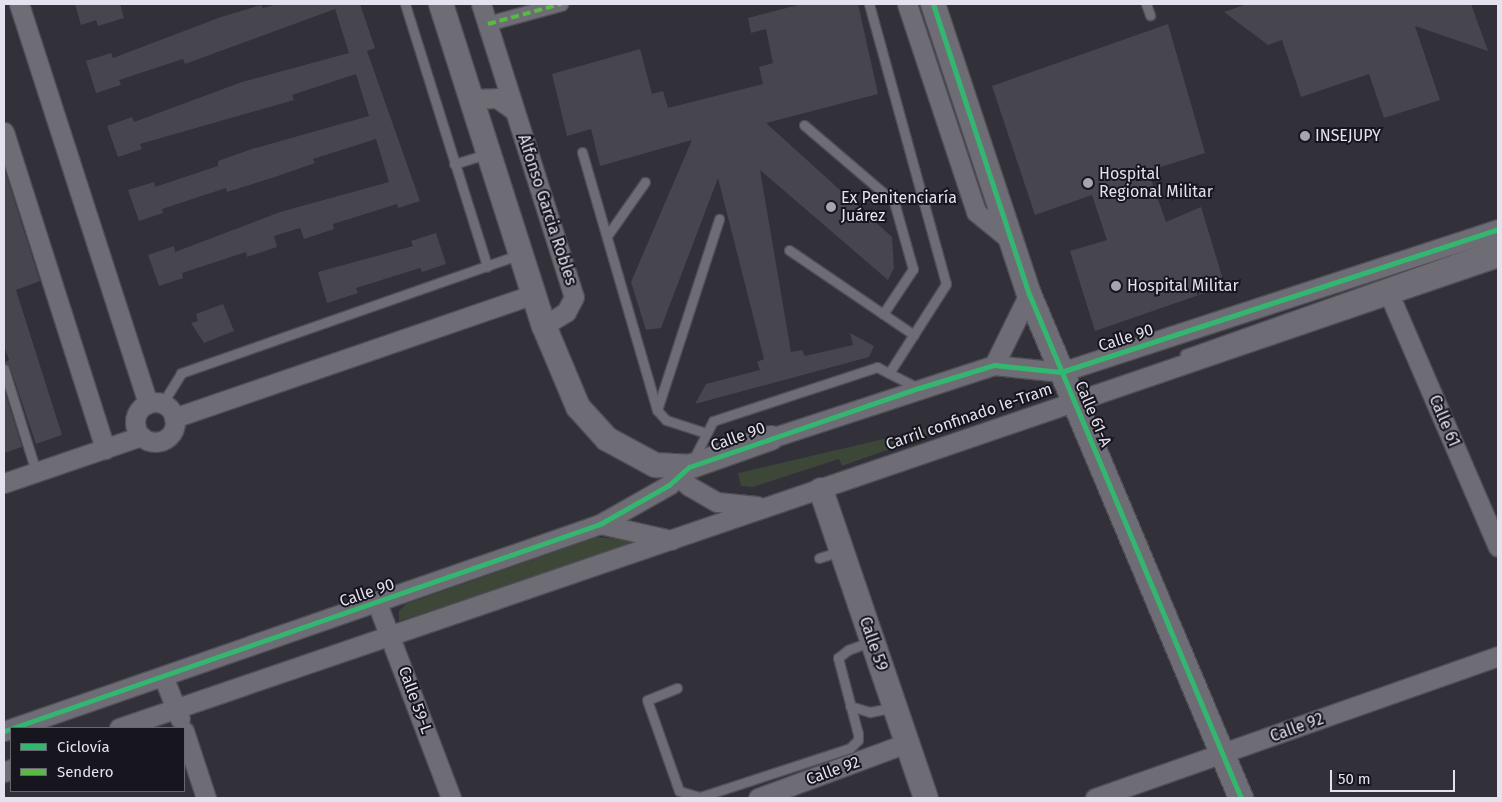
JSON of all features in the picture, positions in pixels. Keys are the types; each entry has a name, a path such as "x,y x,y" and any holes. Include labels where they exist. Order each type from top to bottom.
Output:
{"street":[{"path":"18,4 161,408 172,431 164,440 152,442 141,436 136,419 161,408 534,294"},
{"path":"441,4 544,326 569,392 590,422 630,454 679,470 724,504 744,507 784,502"},
{"name":"Alfonso Garcia Robles","path":"481,4 574,297 566,312 544,326"},
{"path":"488,24 562,4"},
{"name":"Calle 61-A","path":"907,4 976,212 1008,238"},
{"name":"Calle 61-A","path":"933,4 1008,238 1061,372 1241,798"},
{"path":"472,99 497,98 515,111"},
{"path":"4,132 105,449"},
{"name":"Calle 90","path":"16,727 600,524 679,470 919,388 994,366 1061,372 1498,229"},
{"path":"122,727 176,707 821,490 1074,400 1498,257"},
{"path":"994,366 1030,294"},
{"name":"Calle 61","path":"1389,294 1498,547"},
{"path":"4,483 141,436"},
{"name":"Calle 59","path":"821,490 830,554 872,641 926,798"},
{"path":"600,524 671,540"},
{"name":"Calle 59-L","path":"377,603 451,798"},
{"name":"Calle 92","path":"1094,798 1224,754 1498,656"},
{"path":"163,676 182,727"},
{"path":"185,736 206,798"},
{"name":"Calle 92","path":"758,798 907,743"}],"lane":[{"path":"405,4 487,266"},
{"path":"869,4 946,284 889,373"},
{"path":"1146,4 1150,15"},
{"path":"804,125 894,202 913,269 883,314"},
{"path":"582,152 657,410 680,426 706,434"},
{"path":"454,164 489,154"},
{"path":"606,236 645,182"},
{"path":"657,410 718,219"},
{"name":"Carril confinado Ie-Tram","path":"1074,400 1498,243"},
{"path":"788,250 914,335"},
{"path":"161,408 181,373 521,254"},
{"path":"679,470 706,434 713,421 877,367 919,388"},
{"path":"4,369 36,472"},
{"path":"677,688 647,700 679,791 700,798 850,748 858,740 858,734 838,658 848,650 872,641"},
{"path":"850,706 870,712 895,708"}],"green space":[{"path":"982,416 842,466 839,459 753,487 741,486 738,473"},
{"path":"597,537 634,541 585,561 399,621 399,611 406,604"}],"building":[{"path":"75,4 120,4 124,18 98,26 96,20 81,25"},
{"path":"278,4 360,4 375,48 367,51 420,201 398,208 397,204 333,224 334,229 304,239 300,228 274,236 277,247 247,257 246,252 182,273 183,278 159,286 148,255 174,246 175,252 280,212 389,182 376,139 313,159 315,163 272,178 227,192 226,188 162,209 163,213 139,221 128,190 154,182 155,187 218,166 218,161 252,149 369,116 356,74 292,95 294,100 140,144 142,149 118,157 107,126 132,117 134,122 242,82 349,53 335,9 185,64 183,59 119,80 121,85 96,93 86,61 111,53 113,58 221,17 261,5 263,8"},
{"name":"Ex Penitenciaría Juárez","path":"802,4 858,4 878,94 766,123 892,237 894,268 888,280 760,170 791,352 802,350 805,356 853,345 850,333 874,346 869,357 695,404 706,384 760,370 757,362 764,359 718,178 661,328 646,330 631,282 692,140 600,166 591,129 567,136 552,74 640,49 652,94 663,91 668,108 763,84 759,67 773,63 766,29 751,33 748,18"},
{"path":"1247,4 1471,4 1488,51 1415,26 1440,100 1384,118 1369,74 1301,97 1282,40 1268,45 1224,12"},
{"name":"Hospital Regional Militar","path":"1168,24 1205,153 1148,171 1166,222 1201,207 1225,286 1095,331 1070,251 1107,240 1092,195 1035,215 992,86"},
{"path":"4,168 40,281 16,290 62,435 36,444 10,367 4,363 9,360 4,346"},
{"path":"436,233 446,264 422,272 420,268 356,288 358,293 327,303 318,272 413,246 411,241"},
{"path":"223,304 234,331 204,343 191,323 198,321 196,314"},
{"path":"4,389 22,447 4,453"}],"marked path":[{"path":"488,24 561,4"}],"cycle path":[{"path":"933,4 1029,294 1241,798"},
{"path":"16,727 600,524 669,485 689,467 919,388 994,365 1061,372 1498,229"},
{"path":"4,731 10,729"}],"place":[{"name":"INSEJUPY","path":"1305,136"},
{"name":"Hospital Regional Militar","path":"1088,183"},
{"name":"Ex Penitenciaría Juárez","path":"831,207"},
{"name":"Hospital Militar","path":"1116,286"}]}
